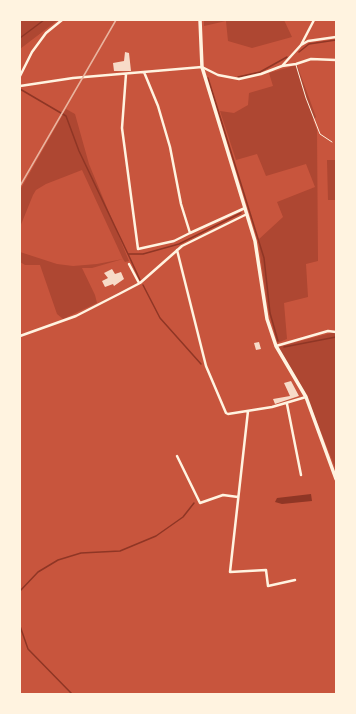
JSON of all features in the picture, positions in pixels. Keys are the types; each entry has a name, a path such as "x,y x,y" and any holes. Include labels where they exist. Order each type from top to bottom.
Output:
{"main road":[{"path":"200,20 202,68 248,214 258,252 267,319 276,346 306,397 336,479"}],"street":[{"path":"20,76 32,52 46,33 62,20"},
{"path":"282,66 301,45 314,20"},
{"path":"301,45 308,41 336,37"},
{"path":"20,86 73,78 202,68 218,75 239,79 311,59 336,60"},
{"path":"144,72 158,106 170,147 181,204 190,233"},
{"path":"126,74 122,128 138,249 174,241 246,208"},
{"path":"20,336 76,316 140,283 177,250 248,214"},
{"path":"177,250 206,366 226,413 228,414 287,404 306,397"},
{"path":"129,264 140,283"},
{"path":"276,346 328,331 336,332"},
{"path":"287,404 301,475"},
{"path":"248,411 230,572 266,570 268,586 295,580"},
{"path":"177,456 200,503 223,495 238,497"}],"lane":[{"path":"296,64 306,98 320,134 332,142"}],"shaded area":[{"path":"20,20 58,20 20,49"},
{"path":"204,20 284,20 292,37 252,48 228,41 226,21 204,26"},
{"path":"297,65 316,117 313,120 317,130 318,261 306,264 308,297 284,303 287,339 277,343 268,310 258,240 283,217 277,202 315,187 306,164 266,176 257,154 236,160 220,111 234,113 248,105 249,93 273,86 269,73"},
{"path":"66,109 75,114 89,164 129,261 125,262 123,259 82,170 46,184 36,190 20,227 20,190"},
{"path":"327,160 336,160 336,200 328,200"},
{"path":"20,252 57,264 73,266 97,264 123,259 92,268 82,268 95,295 97,303 63,319 57,314 40,265 25,265 20,262"},
{"path":"336,333 336,470 307,397 278,347"},
{"path":"311,494 312,501 282,504 275,502 277,498"}],"building":[{"path":"125,52 129,53 131,71 114,71 113,63 124,61"},
{"path":"112,269 115,274 121,272 124,279 114,286 113,284 105,287 102,281 108,278 104,273"},
{"path":"259,342 261,349 256,350 254,343"},
{"path":"291,381 299,396 275,404 273,399 290,396 284,383"}],"waterway":[{"path":"20,38 44,20"},
{"path":"299,52 309,44 336,40"},
{"path":"238,77 260,72 287,57"},
{"path":"208,78 264,258 270,313 278,341"},
{"path":"20,89 66,116 79,151 128,254 143,254 179,244 241,213"},
{"path":"128,254 140,280"},
{"path":"143,285 160,318 201,364"},
{"path":"284,347 336,337"},
{"path":"20,591 38,572 58,560 81,553 120,551 156,536 183,517 194,503"},
{"path":"20,626 28,649 72,694"}],"railway":[{"path":"20,186 116,20"}]}
